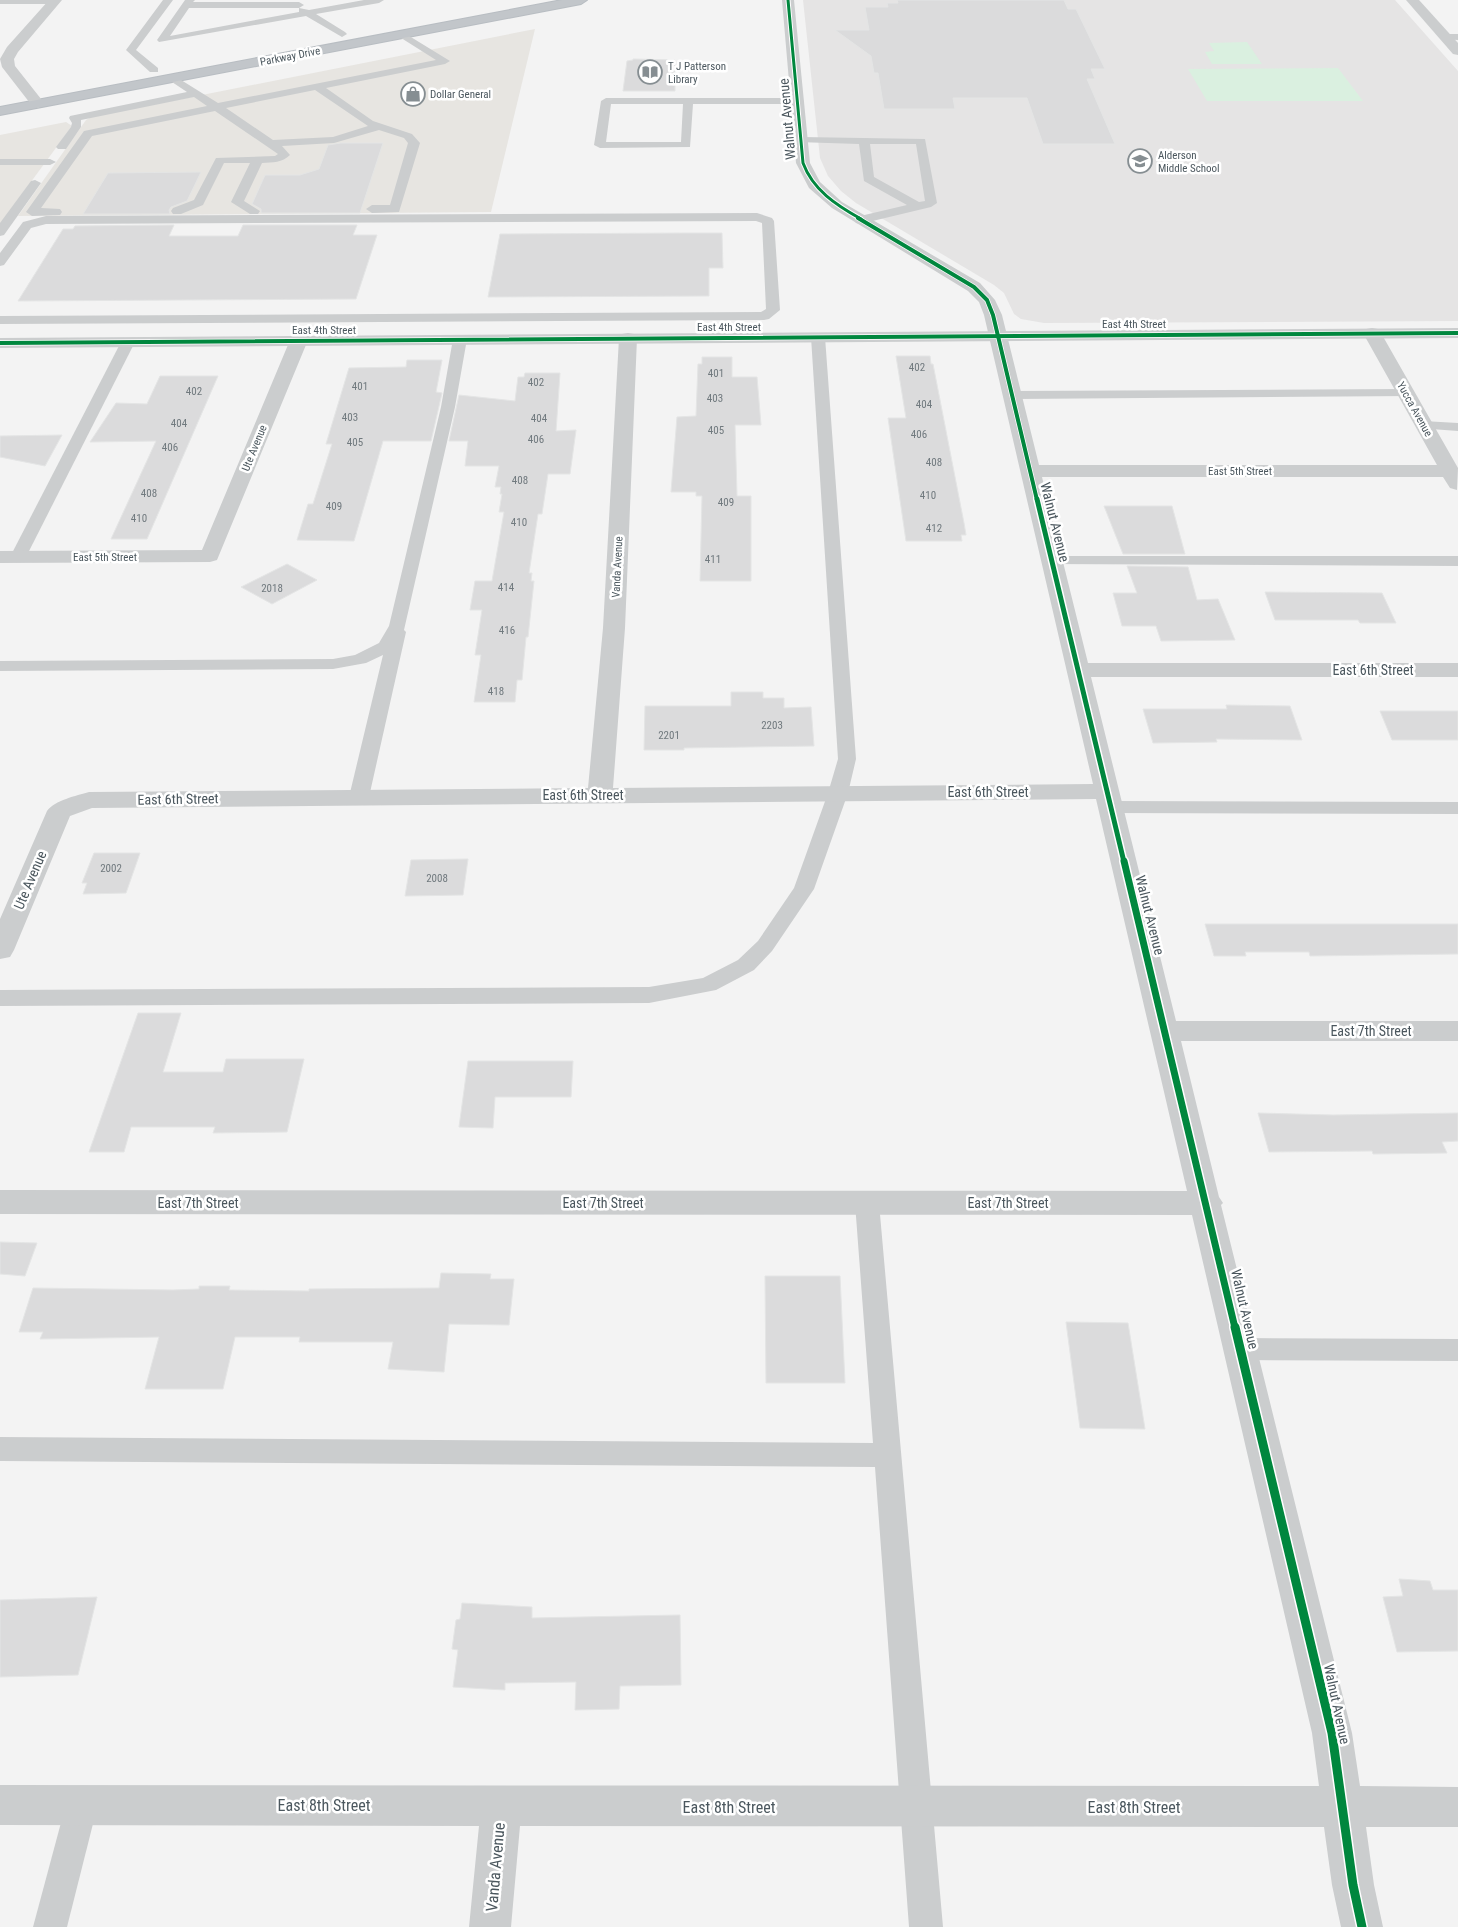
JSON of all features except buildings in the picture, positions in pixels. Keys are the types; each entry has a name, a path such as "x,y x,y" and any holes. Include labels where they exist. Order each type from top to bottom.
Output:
{"highway":[{"name":"Parkway Drive","path":"0,98 521,0"},
{"name":"Parkway Drive","path":"0,111 581,0"}],"street":[{"name":"Walnut Avenue","path":"788,0 801,140 804,163 810,179 824,195 860,220 979,291 990,306 1207,1203 1332,1733 1353,1885 1362,1927"},
{"path":"1412,0 1452,37 1458,51"},
{"path":"38,104 9,67 7,59 12,50 56,1"},
{"name":"Yucca Avenue","path":"1372,333 1454,478"},
{"name":"East 4th Street","path":"0,343 1458,333"},
{"name":"Vanda Avenue","path":"600,795 614,628 628,338"},
{"name":"Ute Avenue","path":"210,556 299,340"},
{"name":"East 5th Street","path":"1030,471 1454,478"},
{"name":"East 5th Street","path":"9,557 210,556"},
{"name":"East 6th Street","path":"1078,670 1458,670"},
{"name":"East 6th Street","path":"60,811 89,800 838,793 1109,799"},
{"name":"Ute Avenue","path":"0,950 60,811"},
{"name":"East 7th Street","path":"1165,1031 1458,1031"},
{"name":"East 7th Street","path":"0,1202 1207,1203"},
{"name":"East 8th Street","path":"0,1805 917,1808 1458,1807"},
{"name":"Vanda Avenue","path":"490,1927 501,1806"}],"lane":[{"path":"154,70 131,50 168,0"},
{"path":"354,4 188,3 162,40 379,0"},
{"path":"0,1 56,1"},
{"path":"293,5 342,34"},
{"path":"316,86 377,127 408,136 414,142 395,209 32,212 88,133 216,106 316,86 445,61 401,34"},
{"path":"173,78 271,143 281,150 284,155 277,159 220,160 200,202 177,211"},
{"path":"0,232 76,127 78,123 74,118 196,94"},
{"path":"688,102 686,145 600,145 606,102 688,102 798,102"},
{"path":"271,143 334,140 377,127"},
{"path":"801,140 922,141 931,203 860,220"},
{"path":"864,140 868,179 917,206"},
{"path":"254,211 237,202 258,159"},
{"path":"0,162 50,162"},
{"path":"0,262 27,224 46,220 757,217 768,221 773,310 764,316 0,320"},
{"path":"405,340 410,318"},
{"path":"0,998 649,995 708,985 746,965 765,946 804,890 838,793 847,760 818,336"},
{"path":"359,797 448,407 460,339"},
{"path":"9,557 128,342"},
{"path":"1012,396 1406,393"},
{"path":"1423,425 1458,427"},
{"path":"1051,561 1458,561"},
{"path":"0,666 333,664 360,659 385,647 398,626"},
{"path":"1109,799 1458,808"},
{"path":"867,1203 926,1927"},
{"path":"1241,1349 1458,1350"},
{"path":"0,1449 888,1455"},
{"path":"50,1927 82,1804"}],"shaded area":[{"name":"Alderson Middle School","path":"803,0 1395,0 1458,71 1458,321 1044,323 1021,319 1014,314 1004,293 994,285 856,203 841,191 828,176 820,158"},
{"path":"535,29 491,212 18,216 86,120 91,117"},
{"path":"66,122 72,126 0,224 0,135"}],"green space":[{"path":"1247,42 1262,64 1212,64 1205,52 1214,51 1209,43"},
{"path":"1338,68 1363,101 1207,101 1188,69"}],"cycle path":[{"path":"788,0 803,163 814,185 837,205 974,287 987,300 993,315 1332,1733 1353,1885 1362,1927"},
{"path":"0,343 1458,333"}],"place":[{"name":"T J Patterson Library","path":"650,72"},
{"name":"Dollar General","path":"413,94"},
{"name":"Alderson Middle School","path":"1140,161"}]}
